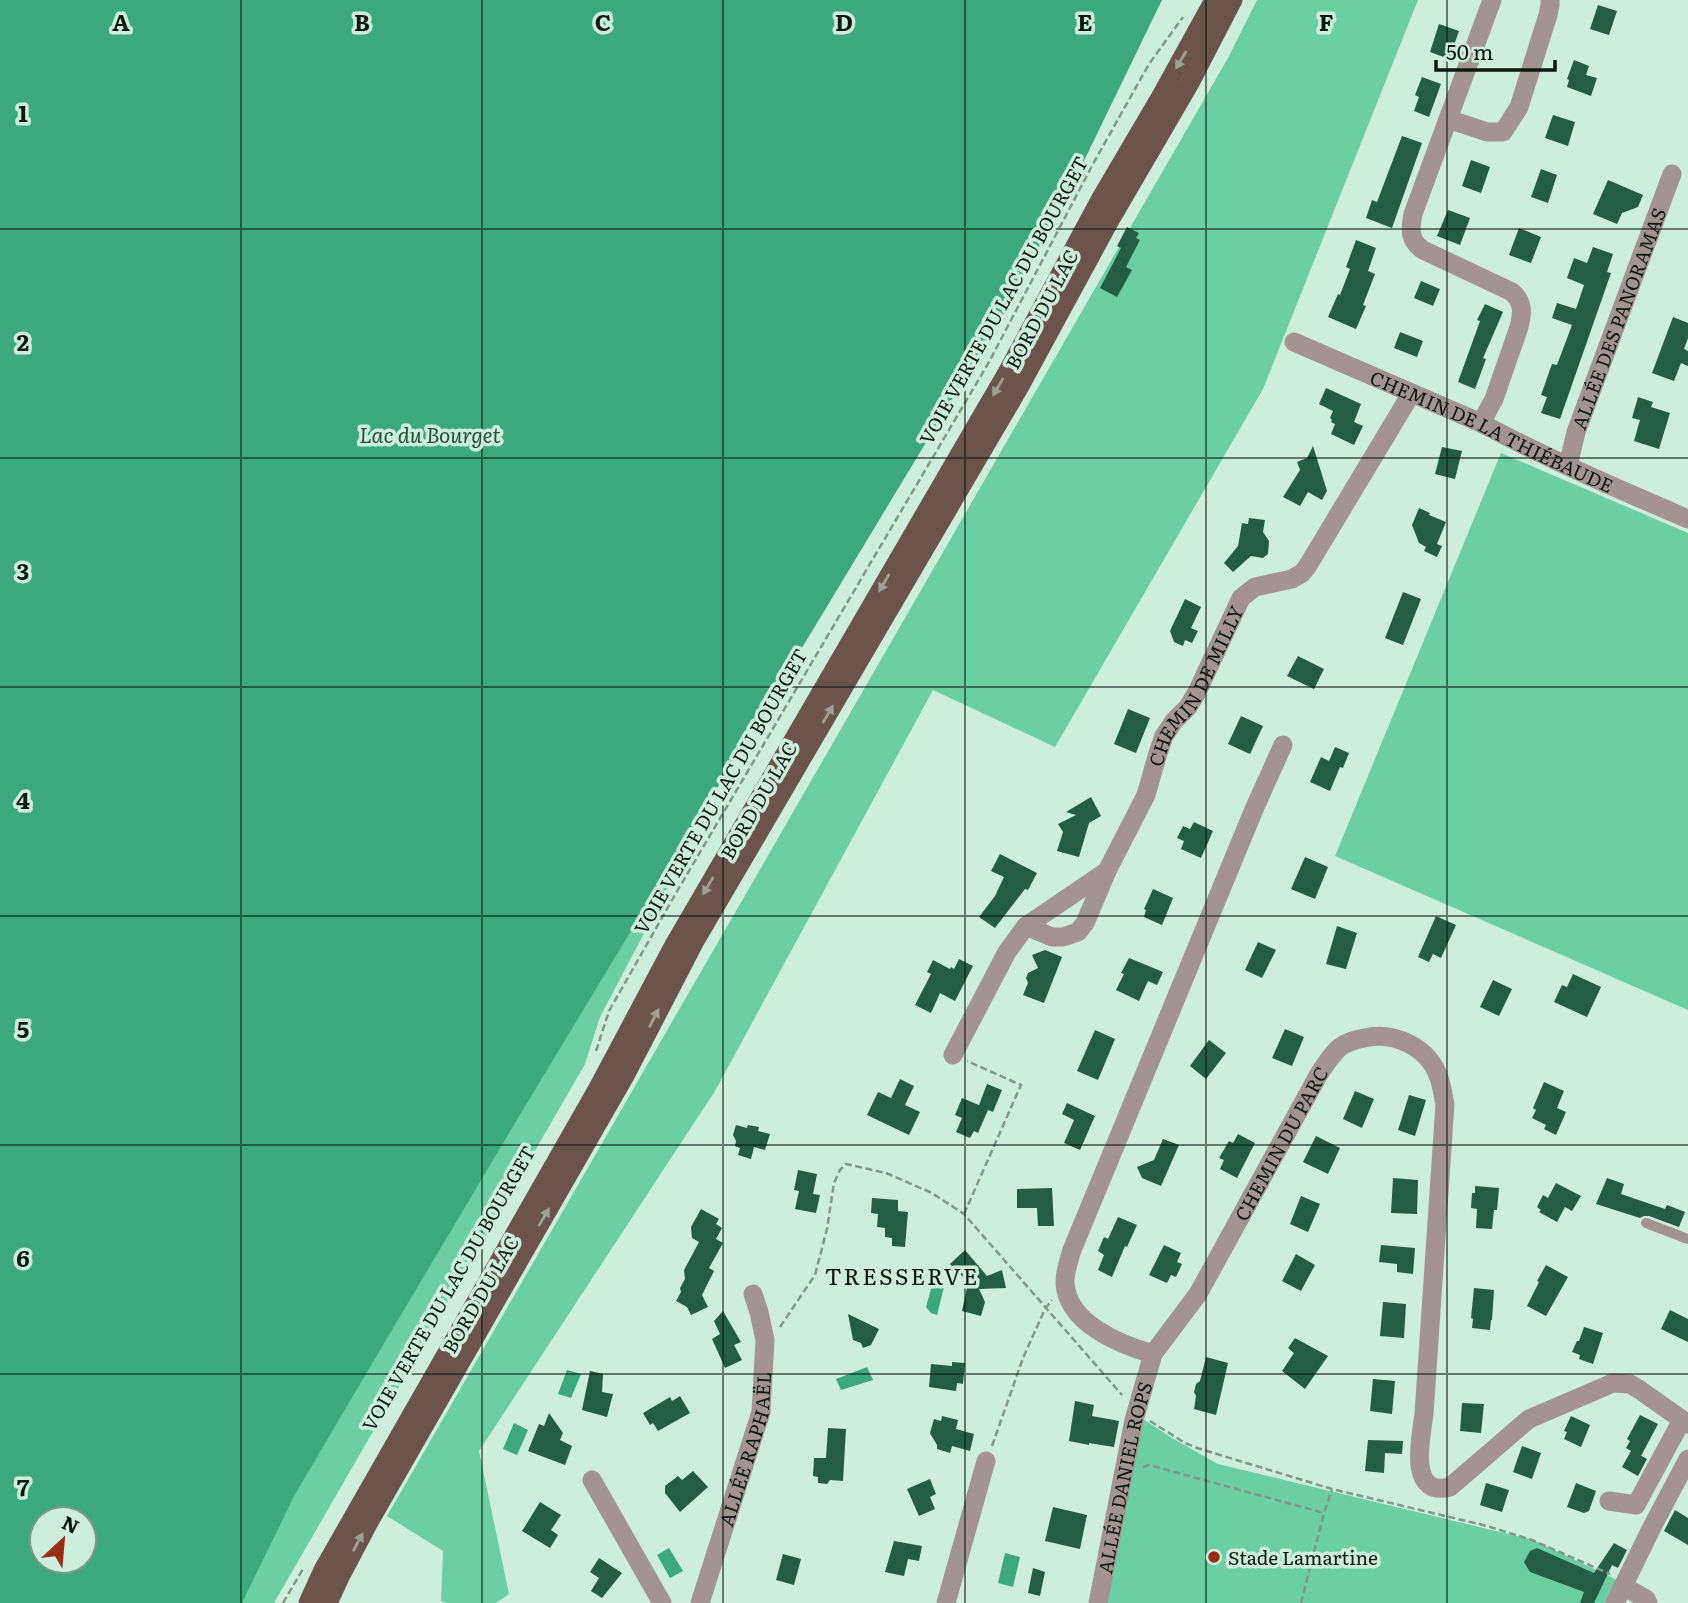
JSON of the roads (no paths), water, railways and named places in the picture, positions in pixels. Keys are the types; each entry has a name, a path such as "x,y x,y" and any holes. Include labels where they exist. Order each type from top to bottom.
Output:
{"main road":[{"name":"BORD DU LAC","path":"308,1603 323,1570 598,1088 674,945 1008,371 1101,198 1214,0"},
{"name":"BORD DU LAC","path":"328,1603 369,1522 626,1074 695,942 1020,386 1109,222 1196,72 1233,0"}],"street":[{"path":"1481,423 1494,399 1519,327 1522,305 1512,292 1423,250 1412,239 1410,228 1492,0"},
{"path":"1448,119 1486,132 1503,132 1519,107 1550,0"},
{"name":"ALLÉE DES PANORAMAS","path":"1568,466 1576,432 1672,174"},
{"name":"CHEMIN DE LA THIÉBAUDE","path":"1294,342 1481,423 1568,466 1688,519"},
{"name":"CHEMIN DE MILLY","path":"1026,926 1052,937 1063,937 1078,932 1085,923 1107,871 1146,795 1164,736 1197,692 1241,598 1255,587 1292,579 1307,567 1410,394"},
{"path":"1153,1354 1117,1341 1093,1328 1081,1317 1065,1284 1066,1269 1255,807 1283,745"},
{"name":"CHEMIN DE MILLY","path":"953,1055 1007,952 1026,926 1107,871"},
{"name":"CHEMIN DU PARC","path":"1153,1354 1198,1294 1324,1067 1340,1047 1350,1041 1377,1035 1385,1036 1406,1041 1422,1053 1439,1076 1445,1104 1419,1461 1423,1477 1435,1487 1450,1487 1529,1419 1614,1383 1630,1384 1685,1422"},
{"name":"ALLÉE RAPHAËL","path":"700,1603 761,1412 765,1340 752,1294"},
{"name":"ALLÉE DANIEL ROPS","path":"1098,1603 1134,1420 1153,1354"},
{"path":"1609,1501 1636,1505 1685,1422"},
{"path":"1648,1603 1646,1599 1619,1595 1688,1459"},
{"path":"946,1603 986,1461"},
{"path":"592,1480 662,1603"}],"lane":[{"path":"1646,1223 1688,1240"}],"water":[{"name":"Lac du Bourget","path":"0,0 1162,0 1079,171 1009,305 383,1345 294,1496 242,1603 0,1603"},
{"path":"937,1284 944,1287 937,1315 926,1307 931,1289"},
{"path":"867,1367 873,1380 841,1390 836,1379"},
{"path":"567,1370 581,1374 571,1398 558,1394"},
{"path":"514,1423 528,1430 517,1455 503,1449"},
{"path":"669,1548 683,1571 670,1578 657,1555"},
{"path":"1005,1553 1020,1557 1013,1587 998,1583"}],"place":[{"name":"Stade Lamartine","path":"1214,1557"}],"district":[{"name":"TRESSERVE","path":"902,1275"}]}
